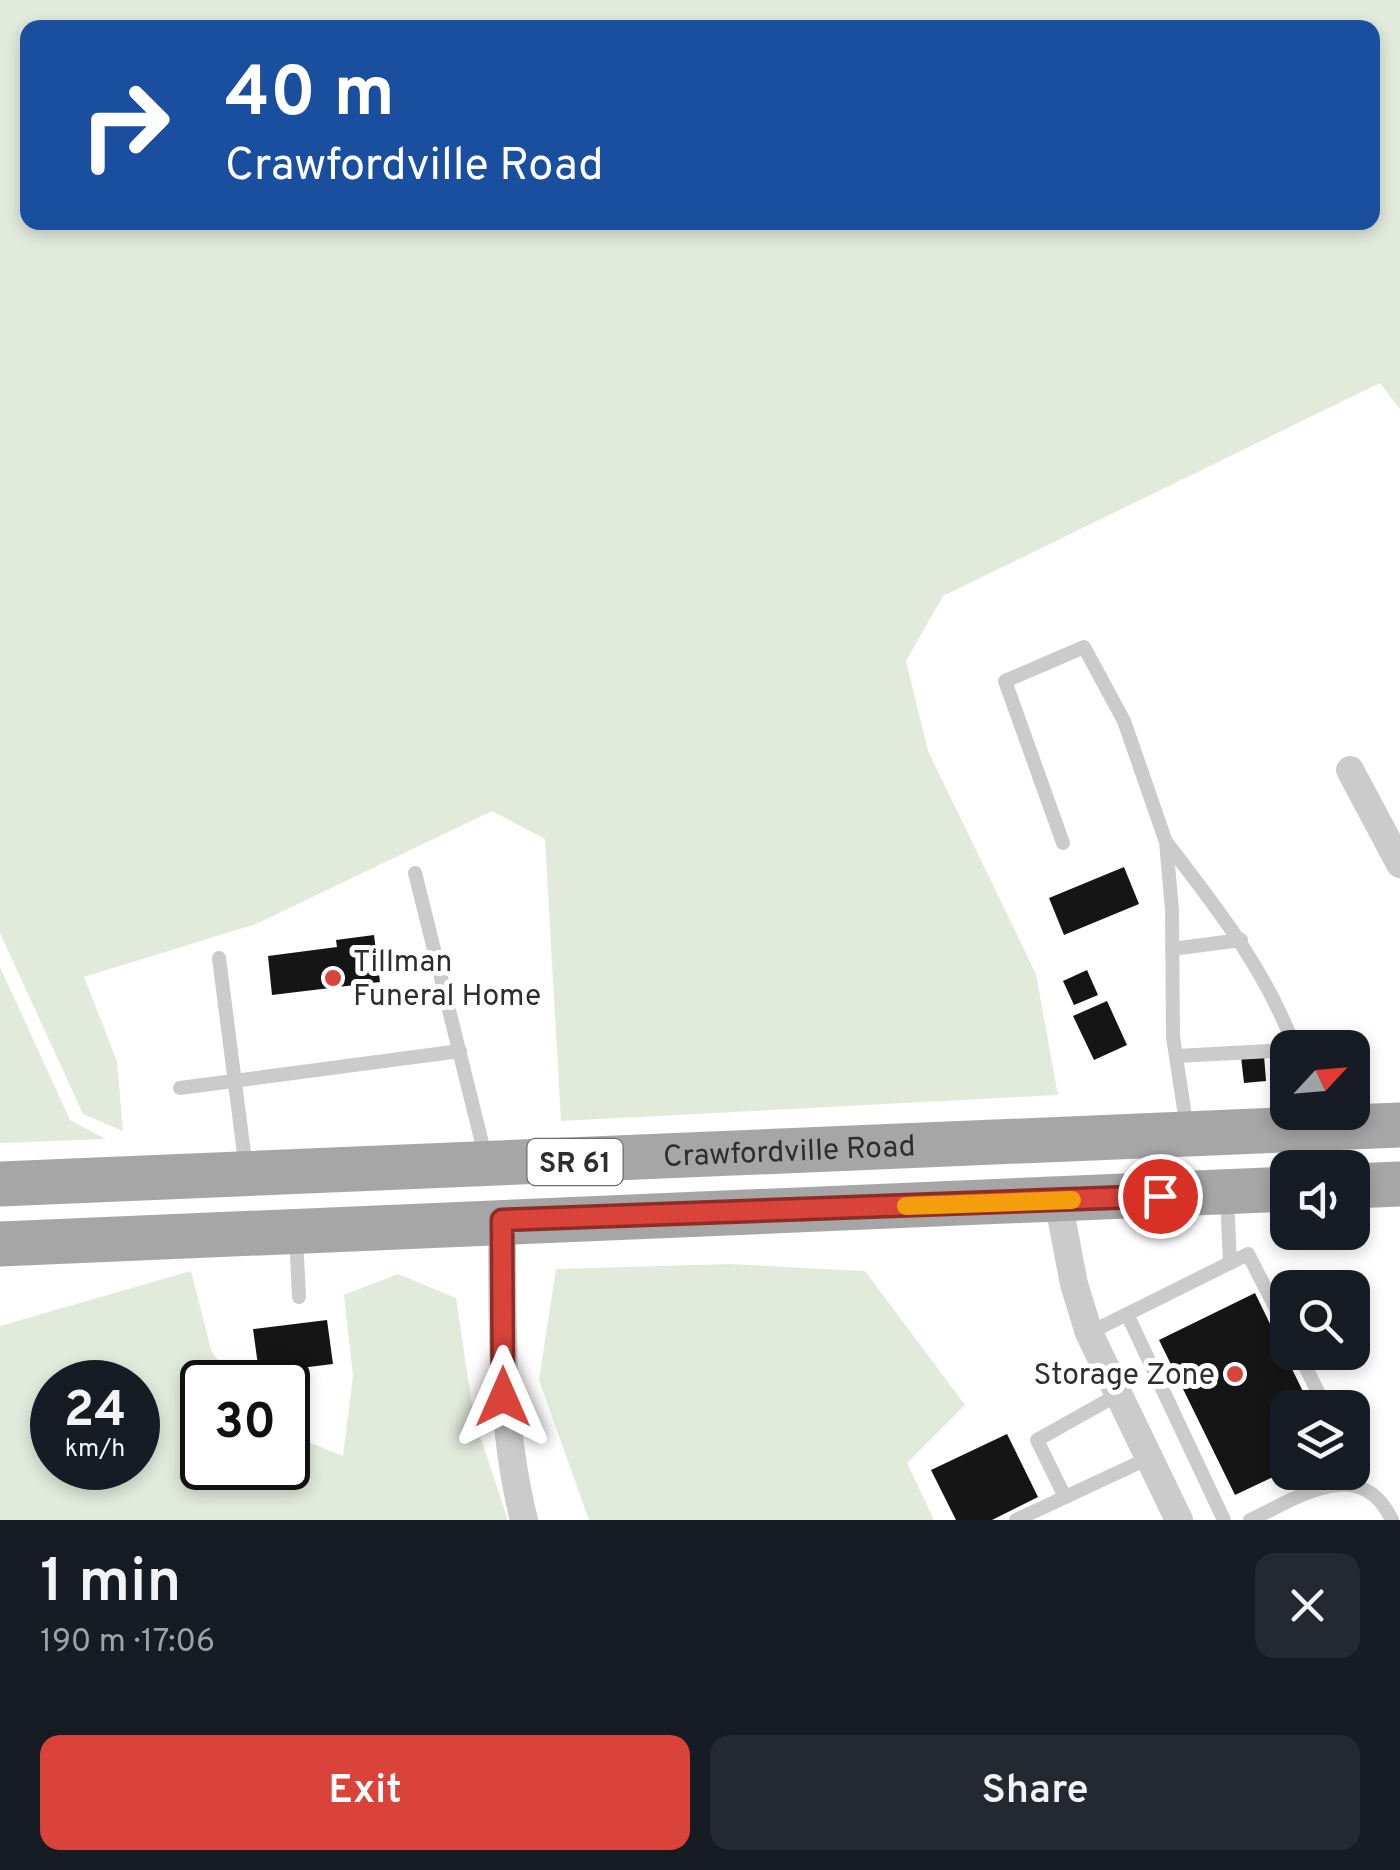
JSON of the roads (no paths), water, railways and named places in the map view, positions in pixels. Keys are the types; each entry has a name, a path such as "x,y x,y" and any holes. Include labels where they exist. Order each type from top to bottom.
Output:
{"main road":[{"name":"Crawfordville Road","path":"1370,1123 1400,1125"},
{"name":"Crawfordville Road","path":"0,1184 986,1145 1168,1136 1270,1125"},
{"path":"986,1145 1018,1160 1058,1200 1104,1163 1168,1136"},
{"path":"1370,1185 1400,1184"},
{"name":"Crawfordville Road","path":"0,1244 1270,1191"}],"street":[{"path":"1350,770 1400,864"},
{"path":"1058,1200 1074,1284 1089,1333 1179,1520"},
{"path":"502,1220 503,1397 513,1476 524,1520"}],"lane":[{"path":"1063,843 1005,681 1084,647 1124,722 1166,842 1177,1056 1168,1136"},
{"path":"1166,842 1242,940 1286,1030"},
{"path":"415,872 487,1165"},
{"path":"1172,949 1242,940"},
{"path":"219,958 246,1175"},
{"path":"1177,1056 1270,1049"},
{"path":"180,1088 460,1051"},
{"path":"1227,1192 1230,1263"},
{"path":"296,1230 299,1297"},
{"path":"1089,1333 1248,1254 1270,1297"},
{"path":"1127,1314 1224,1520"},
{"path":"1065,1497 1037,1440 1118,1394"},
{"path":"1016,1520 1149,1458"},
{"path":"1250,1520 1276,1514 1325,1486 1345,1484 1364,1487 1384,1503 1392,1520"}],"place":[{"name":"Tillman Funeral Home","path":"333,978"},
{"name":"Storage Zone","path":"1235,1374"}]}
